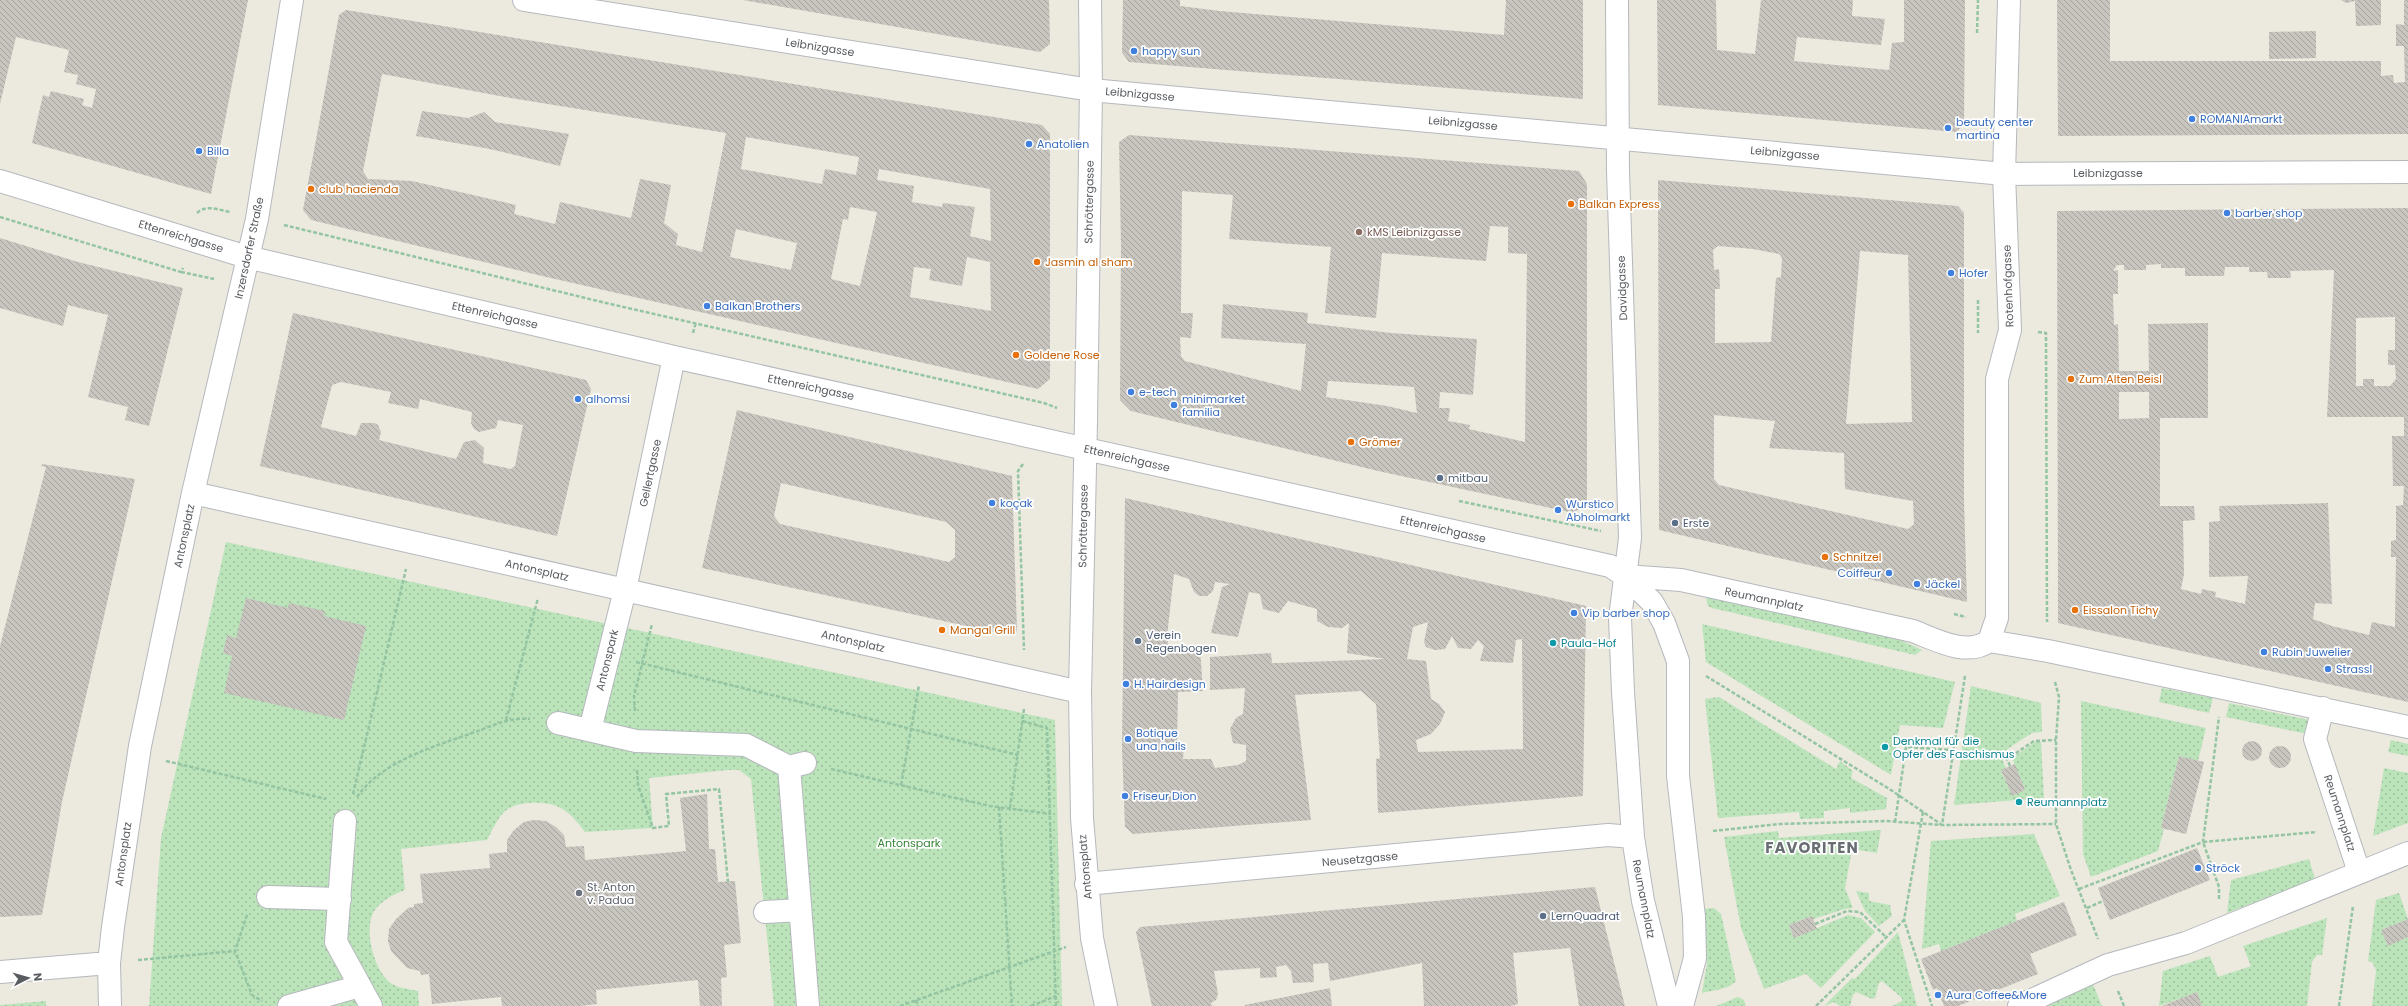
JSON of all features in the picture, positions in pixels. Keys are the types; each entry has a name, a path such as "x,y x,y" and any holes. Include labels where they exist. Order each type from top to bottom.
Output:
{"street":[{"name":"Inzersdorfer Straße","path":"193,493 257,219 292,0"},
{"name":"Leibnizgasse","path":"524,0 1091,90 2004,174 2408,172"},
{"name":"Schröttergasse","path":"1080,692 1091,90 1090,0"},
{"name":"Davidgasse","path":"1617,0 1618,138 1630,538 1625,576"},
{"name":"Rotenhofgasse","path":"1990,641 1997,618 1997,379 2010,330 2004,174 2009,0"},
{"name":"Ettenreichgasse","path":"0,181 247,257 674,357 1610,566 1625,576"},
{"name":"Gellertgasse","path":"626,590 674,357"},
{"name":"Antonsplatz","path":"110,1006 109,963 138,754 193,493 413,541 1080,692 1082,818 1086,884 1092,938 1106,1006"},
{"name":"Reumannplatz","path":"1670,1006 1643,901 1633,837 1621,625 1625,576 1681,580 1913,631 1946,644 1969,648 1981,646 1990,641"},
{"path":"1625,576 1652,602 1664,623 1678,661 1678,776 1694,924 1695,958 1682,1006"},
{"name":"Antonspark","path":"590,730 608,655 626,590"},
{"path":"1990,641 2226,687 2408,727"},
{"name":"Reumannplatz","path":"2323,708 2315,739 2359,872"},
{"path":"558,723 636,741 746,745 797,765 800,910 808,1006"},
{"path":"348,813 336,942 371,1006"},
{"name":"Neusetzgasse","path":"1086,884 1608,835 1633,837"},
{"path":"2019,1006 2108,965 2186,943 2408,853"},
{"path":"268,897 340,899"},
{"path":"765,912 800,910"},
{"path":"0,972 109,963"},
{"path":"289,1006 360,986"}],"path":[{"path":"182,272 241,286"},
{"path":"1025,679 1018,471 1038,439 1044,403"},
{"path":"348,813 413,541"},
{"path":"506,720 545,572"},
{"path":"660,623 652,622 634,696 638,785 653,828 669,826 666,794 719,789 728,882"},
{"path":"1942,825 1969,648"},
{"path":"608,655 1018,755"},
{"path":"1702,673 1898,794 1942,825"},
{"path":"912,681 927,684"},
{"path":"901,785 920,683"},
{"path":"2220,929 2219,887 2203,842 2217,724 2226,687"},
{"path":"1010,808 1025,707 1017,705"},
{"path":"348,813 364,787 390,768 429,749 506,720 523,718 558,723"},
{"path":"1022,721 1047,728 1051,814 1056,1006"},
{"path":"2010,766 2007,759 2034,741 2056,740"},
{"path":"1896,822 1898,794 1906,747 1954,750"},
{"path":"138,754 348,813"},
{"path":"797,765 901,785 999,807 1082,818"},
{"path":"999,807 1008,968 1012,1006"},
{"path":"1923,812 1904,920 1932,1006"},
{"path":"1711,831 1779,824 1896,822 1942,825 2056,824"},
{"path":"2079,889 2203,842 2345,830"},
{"path":"266,1003 252,995 235,951 246,916 256,903 268,897"},
{"path":"2087,908 2103,901"},
{"path":"1815,924 1847,911 1860,912 1886,937"},
{"path":"1816,1006 1904,920"},
{"path":"900,1006 1092,938"},
{"path":"2339,1006 2347,939"},
{"path":"109,963 235,951"},
{"path":"1031,1006 1056,996"},
{"path":"916,1000 918,1006"}],"green space":[{"name":"Antonspark","path":"226,542 1055,720 1062,1006 774,1006 751,779 739,770 728,770 649,778 653,828 585,832 573,817 561,808 547,803 528,803 515,806 503,813 487,840 401,849 405,890 396,893 375,909 370,921 370,939 375,959 384,976 389,982 396,986 418,991 419,1006 149,1006 161,838"},
{"path":"1705,594 1896,638 1922,650 1915,655 1712,608 1708,606"},
{"path":"1702,624 1955,682 1943,728 1900,725 1891,775 1706,662"},
{"path":"1971,686 2041,703 2042,732 2032,733 2000,754 2006,768 2001,771 2012,795 2025,790 2012,758 2035,742 2041,742 2044,798 1954,805"},
{"path":"2162,688 2213,698 2209,713 2159,702"},
{"path":"1719,697 1836,769 1840,761 1853,771 1851,778 1887,798 1886,809 1850,813 1850,808 1824,811 1824,818 1800,819 1799,812 1718,818 1705,699"},
{"path":"2081,701 2206,728 2198,761 2179,756 2161,828 2164,829 2158,851 2091,877 2083,854"},
{"path":"2229,703 2310,720 2307,734 2226,717"},
{"path":"2391,740 2408,744 2408,756 2388,752"},
{"path":"2384,768 2408,773 2408,823 2373,836"},
{"path":"1881,830 1877,853 1852,849 1845,888 1853,908 1813,919 1812,916 1789,925 1794,938 1848,915 1861,918 1875,932 1821,988 1806,974 1764,989 1741,928 1724,837 1778,831 1779,838"},
{"path":"2034,834 2060,896 2015,914 2017,921 1941,951 1939,944 1922,949 1931,841"},
{"path":"2309,859 2315,879 2227,913 2231,880"},
{"path":"1856,891 1869,893 1869,901 1890,905 1892,916 1879,926 1865,911"},
{"path":"2399,893 2408,919 2381,930 2388,945 2408,937 2408,1006 2372,1006 2376,970 2372,962 2368,961 2376,900"},
{"path":"1714,908 1721,914 1736,981 1725,988 1702,993 1707,963 1702,909"},
{"path":"2327,918 2322,955 2317,955 2312,962 2307,1006 2202,1006 2196,993 2159,1006 2163,971 2210,956 2218,977 2251,966 2243,946"},
{"path":"1898,932 1917,1006 1892,1006 1902,1001 1902,998 1882,981 1879,983 1875,998 1872,999 1856,992 1853,995 1850,1006 1840,1006 1834,1002 1824,1006 1852,978 1855,979"},
{"path":"2090,977 2102,1006 2032,1006"},
{"path":"1738,997 1744,1000 1746,1006 1716,1006"},
{"path":"46,1001 46,1006 0,1006 0,1005"}],"building":[{"path":"0,0 248,0 211,194 32,143 43,95 49,97 51,91 84,99 82,105 92,108 96,89 76,84 78,75 64,72 69,50 16,37 0,104"},
{"path":"743,0 1049,0 1050,44 1040,52"},
{"path":"1123,0 1180,0 1180,6 1220,11 1504,35 1506,0 1583,0 1583,99 1129,62 1122,53"},
{"path":"1657,0 1716,0 1717,50 1755,54 1761,0 1853,0 1852,16 1885,19 1881,45 1797,37 1794,61 1889,70 1892,43 1904,42 1904,0 1965,0 1964,125 1956,132 1658,105"},
{"path":"2057,0 2110,0 2110,61 2381,61 2381,76 2393,75 2394,83 2405,82 2404,46 2396,46 2396,24 2404,25 2404,0 2408,0 2408,134 2058,136"},
{"path":"2341,0 2381,0 2381,25 2356,26 2355,1 2346,3"},
{"path":"346,10 1042,125 1050,134 1050,379 1038,389 542,276 311,220 303,210 339,15","holes":["382,74 505,97 726,133 702,252 676,245 678,234 664,223 671,185 640,179 631,218 560,202 555,224 514,214 516,205 412,181 368,179 363,171","746,137 859,157 856,175 825,169 822,184 741,169","879,169 990,189 991,241 970,236 975,207 943,203 942,207 912,202 914,186 877,180","850,207 877,212 860,286 831,279 843,219 848,220","736,229 797,243 791,270 730,257","967,257 990,262 991,311 910,297 914,267 931,269 929,280 962,286"]},
{"path":"2316,31 2316,58 2269,59 2269,32"},
{"path":"422,111 468,118 484,112 495,122 569,134 560,166 490,149 416,136"},
{"path":"1129,135 1579,171 1587,184 1587,503 1574,513 1378,471 1131,411 1120,400 1121,245 1119,142","holes":["1182,191 1233,195 1229,239 1331,247 1325,313 1376,318 1382,253 1486,261 1490,226 1508,227 1508,253 1527,254 1525,442 1469,429 1470,425 1448,421 1450,408 1439,408 1440,392 1473,395 1477,339 1391,333 1307,323 1308,313 1223,304 1221,338 1306,344 1301,391 1185,361 1181,356 1180,337 1191,338 1193,313 1181,313","1328,381 1414,387 1417,413 1387,406 1326,397"]},
{"path":"1658,180 1958,206 1964,213 1964,501 1967,602 1659,530","holes":["1718,246 1753,249 1779,254 1782,258 1781,277 1776,278 1771,342 1715,343 1715,289 1720,289 1719,269 1714,270 1713,250","1860,251 1908,255 1912,422 1846,424","1714,415 1775,421 1769,448 1844,453 1845,489 1913,501 1914,524 1908,529 1719,485 1714,479"]},
{"path":"2408,208 2408,702 2058,623 2057,211","holes":["2161,264 2161,268 2185,268 2185,276 2224,276 2225,267 2249,267 2249,272 2267,272 2268,278 2291,278 2290,271 2334,270 2327,417 2404,417 2404,436 2392,436 2393,486 2404,486 2403,505 2396,506 2396,540 2391,541 2391,557 2396,557 2395,627 2372,622 2369,635 2332,626 2313,619 2315,603 2332,604 2328,503 2219,506 2220,521 2209,522 2209,577 2248,576 2245,604 2215,597 2216,592 2202,589 2201,594 2181,589 2184,574 2183,521 2195,520 2194,506 2160,506 2160,418 2208,418 2208,323 2148,324 2149,371 2119,371 2118,324 2114,325 2113,294 2118,294 2118,270 2113,271 2117,265 2124,265 2124,270 2146,270 2146,265","2395,317 2395,350 2388,350 2388,365 2395,365 2396,379 2390,386 2374,386 2374,379 2363,379 2363,386 2356,386 2356,318","2119,392 2149,392 2149,418 2119,419"]},
{"path":"0,238 78,262 183,288 149,426 125,420 128,407 88,397 108,315 68,305 63,326 0,308"},
{"path":"293,313 586,380 591,389 557,536 260,466","holes":["341,382 391,392 388,403 418,409 420,399 472,412 471,423 474,429 479,432 496,428 498,420 523,425 515,466 511,469 483,463 484,448 475,440 464,442 456,459 379,440 381,432 378,425 374,423 361,423 356,436 321,427 332,385"]},
{"path":"737,410 1012,476 1017,631 1012,636 702,568","holes":["781,483 946,522 955,530 955,557 949,562 780,524 774,516"]},
{"path":"42,464 135,479 62,802 42,915 0,917 0,646 46,467 41,466"},
{"path":"1125,498 1586,606 1583,796 1378,813 1376,759 1380,758 1376,704 1361,691 1295,695 1311,820 1133,834 1125,827 1122,748","holes":["1174,574 1189,579 1194,592 1199,596 1207,596 1213,591 1215,582 1230,584 1222,587 1211,633 1238,637 1249,592 1260,594 1263,609 1279,613 1288,601 1317,609 1317,621 1328,627 1342,628 1349,623 1347,653 1385,659 1272,663 1271,653 1210,657 1210,690 1245,688 1243,714 1236,718 1230,729 1233,743 1246,745 1246,761 1238,765 1215,768 1211,759 1183,759 1184,746 1177,744 1178,692 1203,691 1200,648 1168,648 1168,627","1428,622 1424,642 1426,647 1435,650 1445,649 1452,636 1458,648 1471,649 1478,640 1484,646 1480,661 1513,663 1516,640 1522,639 1523,749 1418,752 1416,740 1431,734 1440,724 1445,712 1439,704 1431,699 1426,661 1407,659 1413,627"]},
{"path":"246,598 288,608 289,603 325,611 324,616 366,626 344,720 224,693 232,656 223,653 227,635 236,638"},
{"path":"2252,741 2259,744 2262,751 2259,758 2252,761 2245,758 2242,751 2245,744"},
{"path":"2280,746 2288,749 2291,757 2288,765 2280,768 2272,765 2269,757 2272,749"},
{"path":"2179,756 2204,762 2186,834 2161,828"},
{"path":"2015,764 2025,790 2012,796 2001,770"},
{"name":"St. Anton v. Padua","path":"707,794 709,849 715,849 718,882 735,881 741,943 724,945 727,977 721,978 722,1006 700,1006 698,980 596,990 597,1004 580,1006 502,1006 501,997 432,1004 429,974 421,975 420,971 407,968 391,951 388,941 389,929 396,919 408,908 414,907 414,904 423,903 420,874 490,868 489,854 507,852 507,840 514,830 524,822 534,820 546,821 556,827 564,835 566,847 584,846 585,860 686,851 680,798"},
{"path":"2197,848 2210,880 2110,920 2098,888"},
{"path":"1595,887 1625,1006 1579,1006 1570,948 1513,953 1518,1004 1511,1006 1424,1006 1422,963 1330,981 1328,963 1313,964 1314,982 1293,983 1291,971 1286,965 1276,967 1277,977 1260,978 1260,968 1214,971 1218,994 1216,1000 1211,1003 1212,1006 1152,1006 1136,932 1140,927"},
{"path":"2064,902 2077,935 2030,954 2038,974 1958,1006 1944,1006 1937,988 1933,990 1921,959"},
{"path":"1812,916 1817,929 1794,938 1789,925"},
{"path":"2408,919 2408,937 2388,946 2381,930"},
{"path":"1330,988 1332,1006 1245,1006 1245,1005"},
{"path":"2197,992 2202,1006 2162,1006"}],"place":[{"name":"happy sun","path":"1134,51"},
{"name":"ROMANIAmarkt","path":"2192,119"},
{"name":"beauty center martina","path":"1948,128"},
{"name":"Anatolien","path":"1029,144"},
{"name":"Billa","path":"199,151"},
{"name":"club hacienda","path":"311,189"},
{"name":"Balkan Express","path":"1571,204"},
{"name":"barber shop","path":"2227,213"},
{"name":"kMS Leibnizgasse","path":"1359,232"},
{"name":"Jasmin al sham","path":"1037,262"},
{"name":"Hofer","path":"1951,273"},
{"name":"Balkan Brothers","path":"707,306"},
{"name":"Goldene Rose","path":"1016,355"},
{"name":"Zum Alten Beisl","path":"2071,379"},
{"name":"e-tech","path":"1131,392"},
{"name":"alhomsi","path":"578,399"},
{"name":"minimarket familia","path":"1174,405"},
{"name":"Grömer","path":"1351,442"},
{"name":"mitbau","path":"1440,478"},
{"name":"koçak","path":"992,503"},
{"name":"Wurstico Abholmarkt","path":"1558,510"},
{"name":"Erste","path":"1675,523"},
{"name":"Schnitzel","path":"1825,557"},
{"name":"Coiffeur","path":"1889,573"},
{"name":"Jäckel","path":"1917,584"},
{"name":"Eissalon Tichy","path":"2075,610"},
{"name":"Vip barber shop","path":"1574,613"},
{"name":"Mangal Grill","path":"942,630"},
{"name":"Verein Regenbogen","path":"1138,641"},
{"name":"Paula-Hof","path":"1553,643"},
{"name":"Rubin Juwelier","path":"2264,652"},
{"name":"Strassl","path":"2328,669"},
{"name":"H. Hairdesign","path":"1126,684"},
{"name":"Botique una nails","path":"1128,739"},
{"name":"Denkmal für die Opfer des Faschismus","path":"1885,747"},
{"name":"Friseur Dion","path":"1125,796"},
{"name":"Reumannplatz","path":"2019,802"},
{"name":"Ströck","path":"2198,868"},
{"name":"St. Anton v. Padua","path":"579,893"},
{"name":"LernQuadrat","path":"1543,916"},
{"name":"Aura Coffee&More","path":"1938,995"}],"district":[{"name":"FAVORITEN","path":"1812,847"}]}
